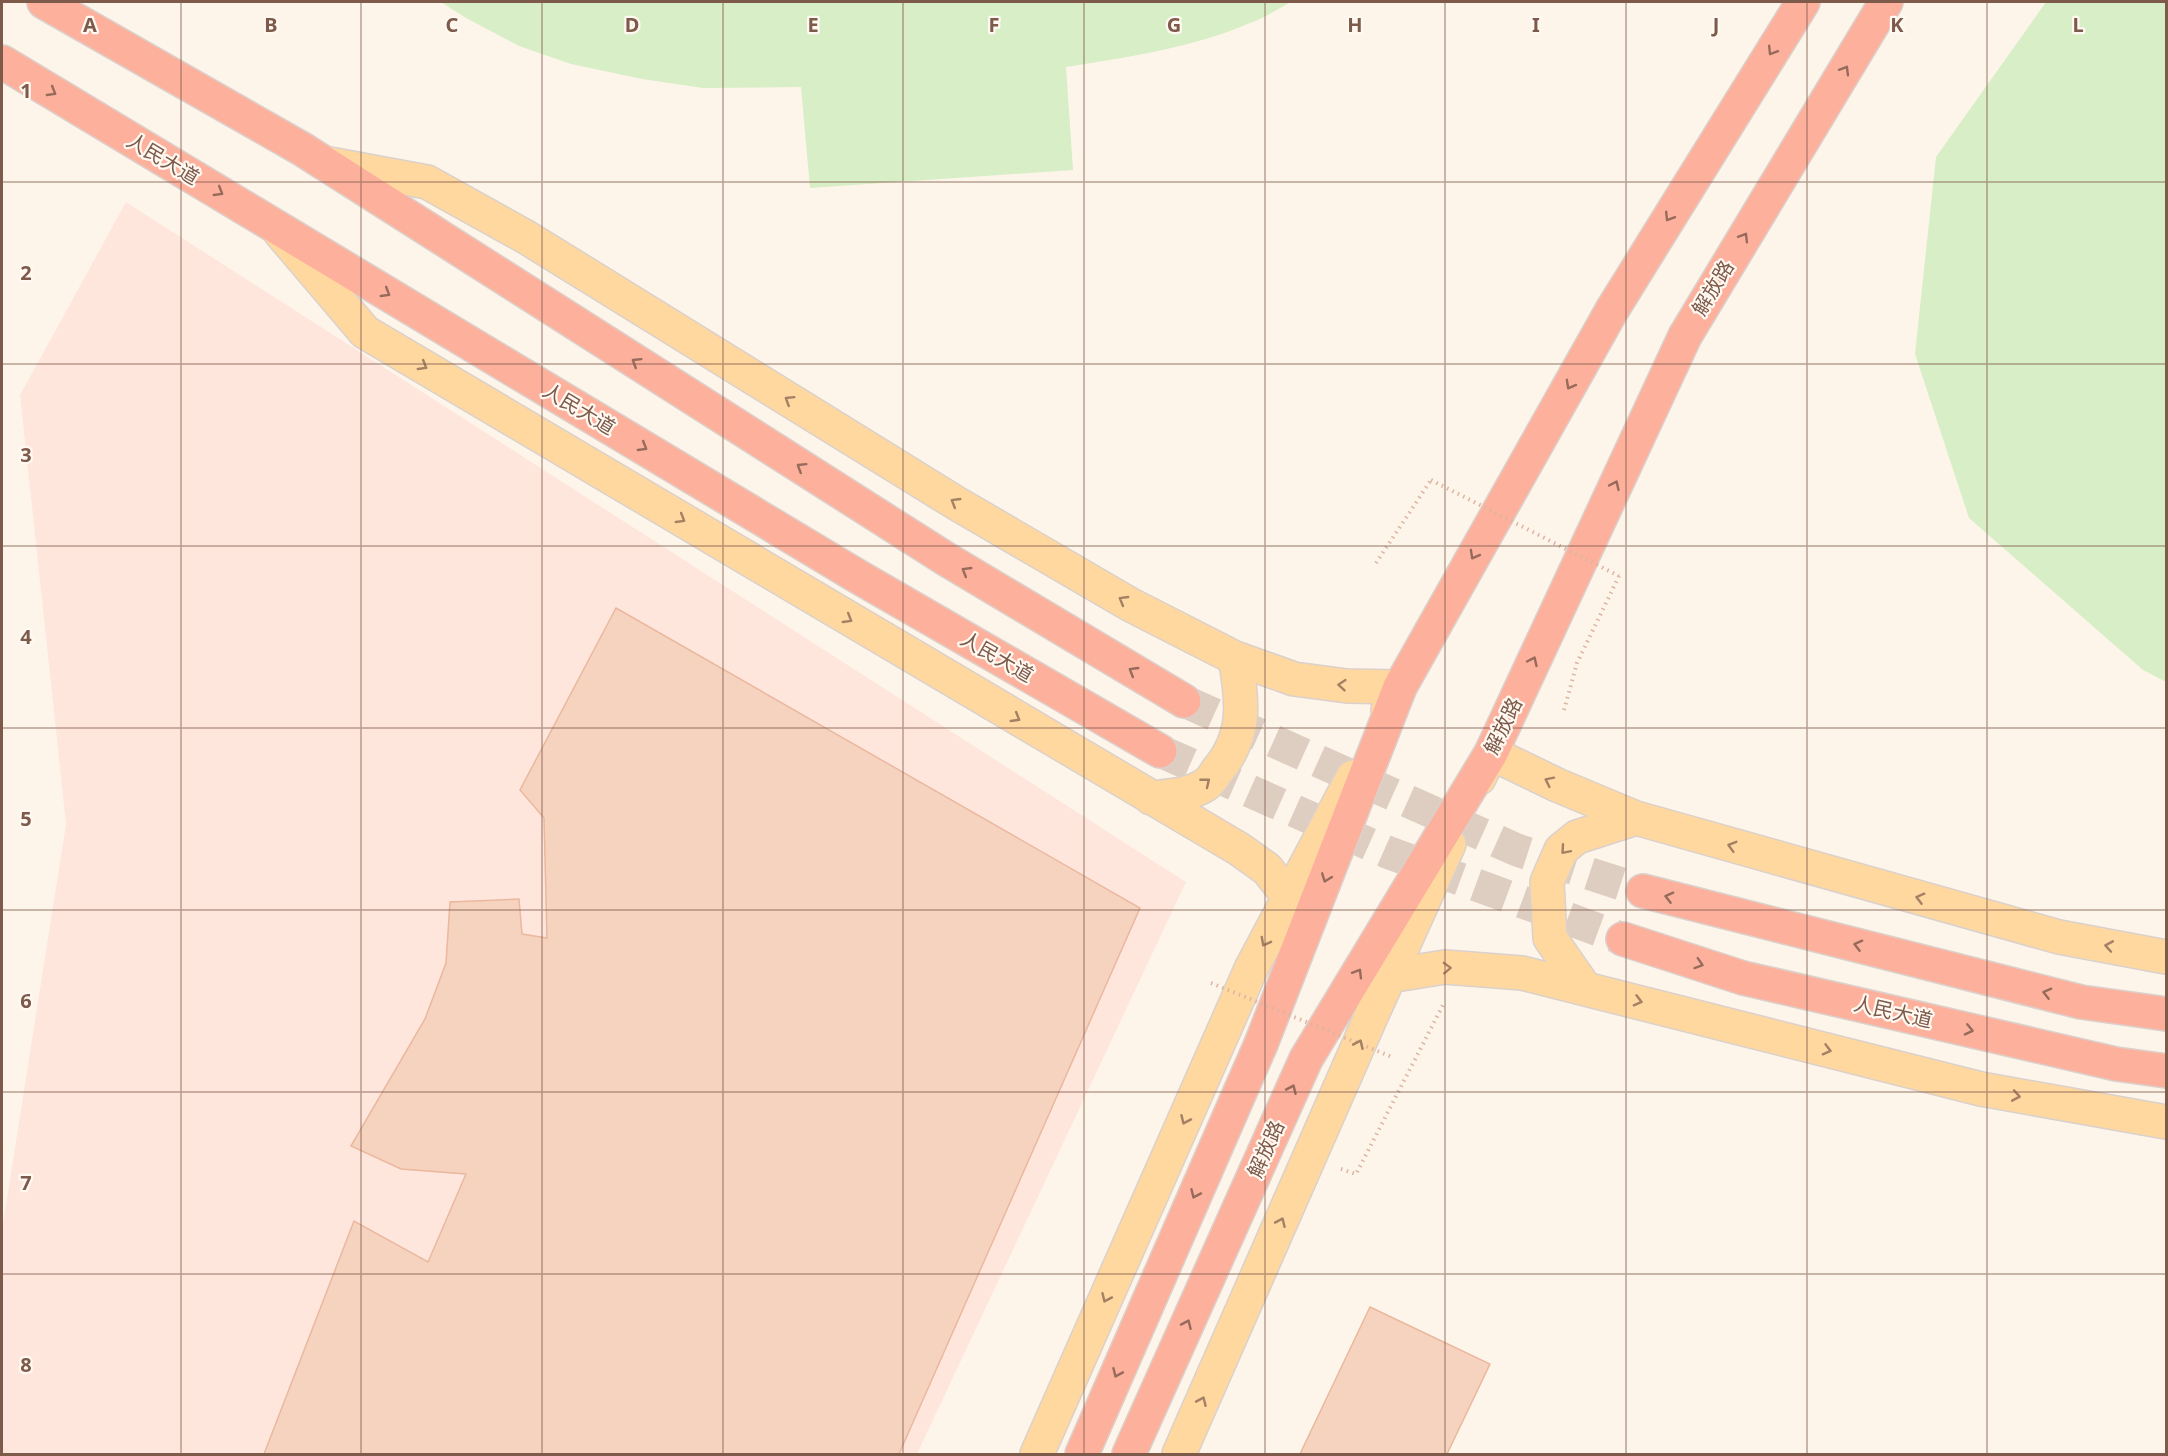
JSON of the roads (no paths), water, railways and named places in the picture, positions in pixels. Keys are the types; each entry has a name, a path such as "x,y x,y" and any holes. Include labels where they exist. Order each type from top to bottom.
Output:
{"highway":[{"path":"44,2 322,162 946,559 1184,700"},
{"path":"1082,1455 1261,1044 1400,687 1612,310 1803,2"},
{"name":"解放路","path":"1129,1455 1306,1059 1491,753 1685,336 1886,2"},
{"name":"人民大道","path":"5,64 857,576 1160,751"},
{"path":"1643,891 2081,1002 2166,1014"},
{"name":"人民大道","path":"1623,939 1743,978 2116,1064 2166,1071"}],"main road":[{"path":"322,162 427,182 526,237 956,503 1131,605 1234,658 1294,679 1347,686 1400,687 1251,969 1037,1455"},
{"path":"275,226 365,332 1239,849 1267,869 1289,897"},
{"path":"1151,798 1181,795 1206,785 1227,759 1236,741 1242,709 1234,658"},
{"path":"1179,1455 1389,976 1491,753 1557,785 1636,818 2059,937 2166,957"},
{"path":"1584,987 1550,938 1547,882 1561,850 1577,837 1636,818"},
{"path":"1389,976 1445,967 1522,973 1981,1089 2166,1122"}],"tunnel":[{"path":"1184,701 1517,850 1643,891"},
{"path":"1160,751 1387,852 1623,939"}]}
